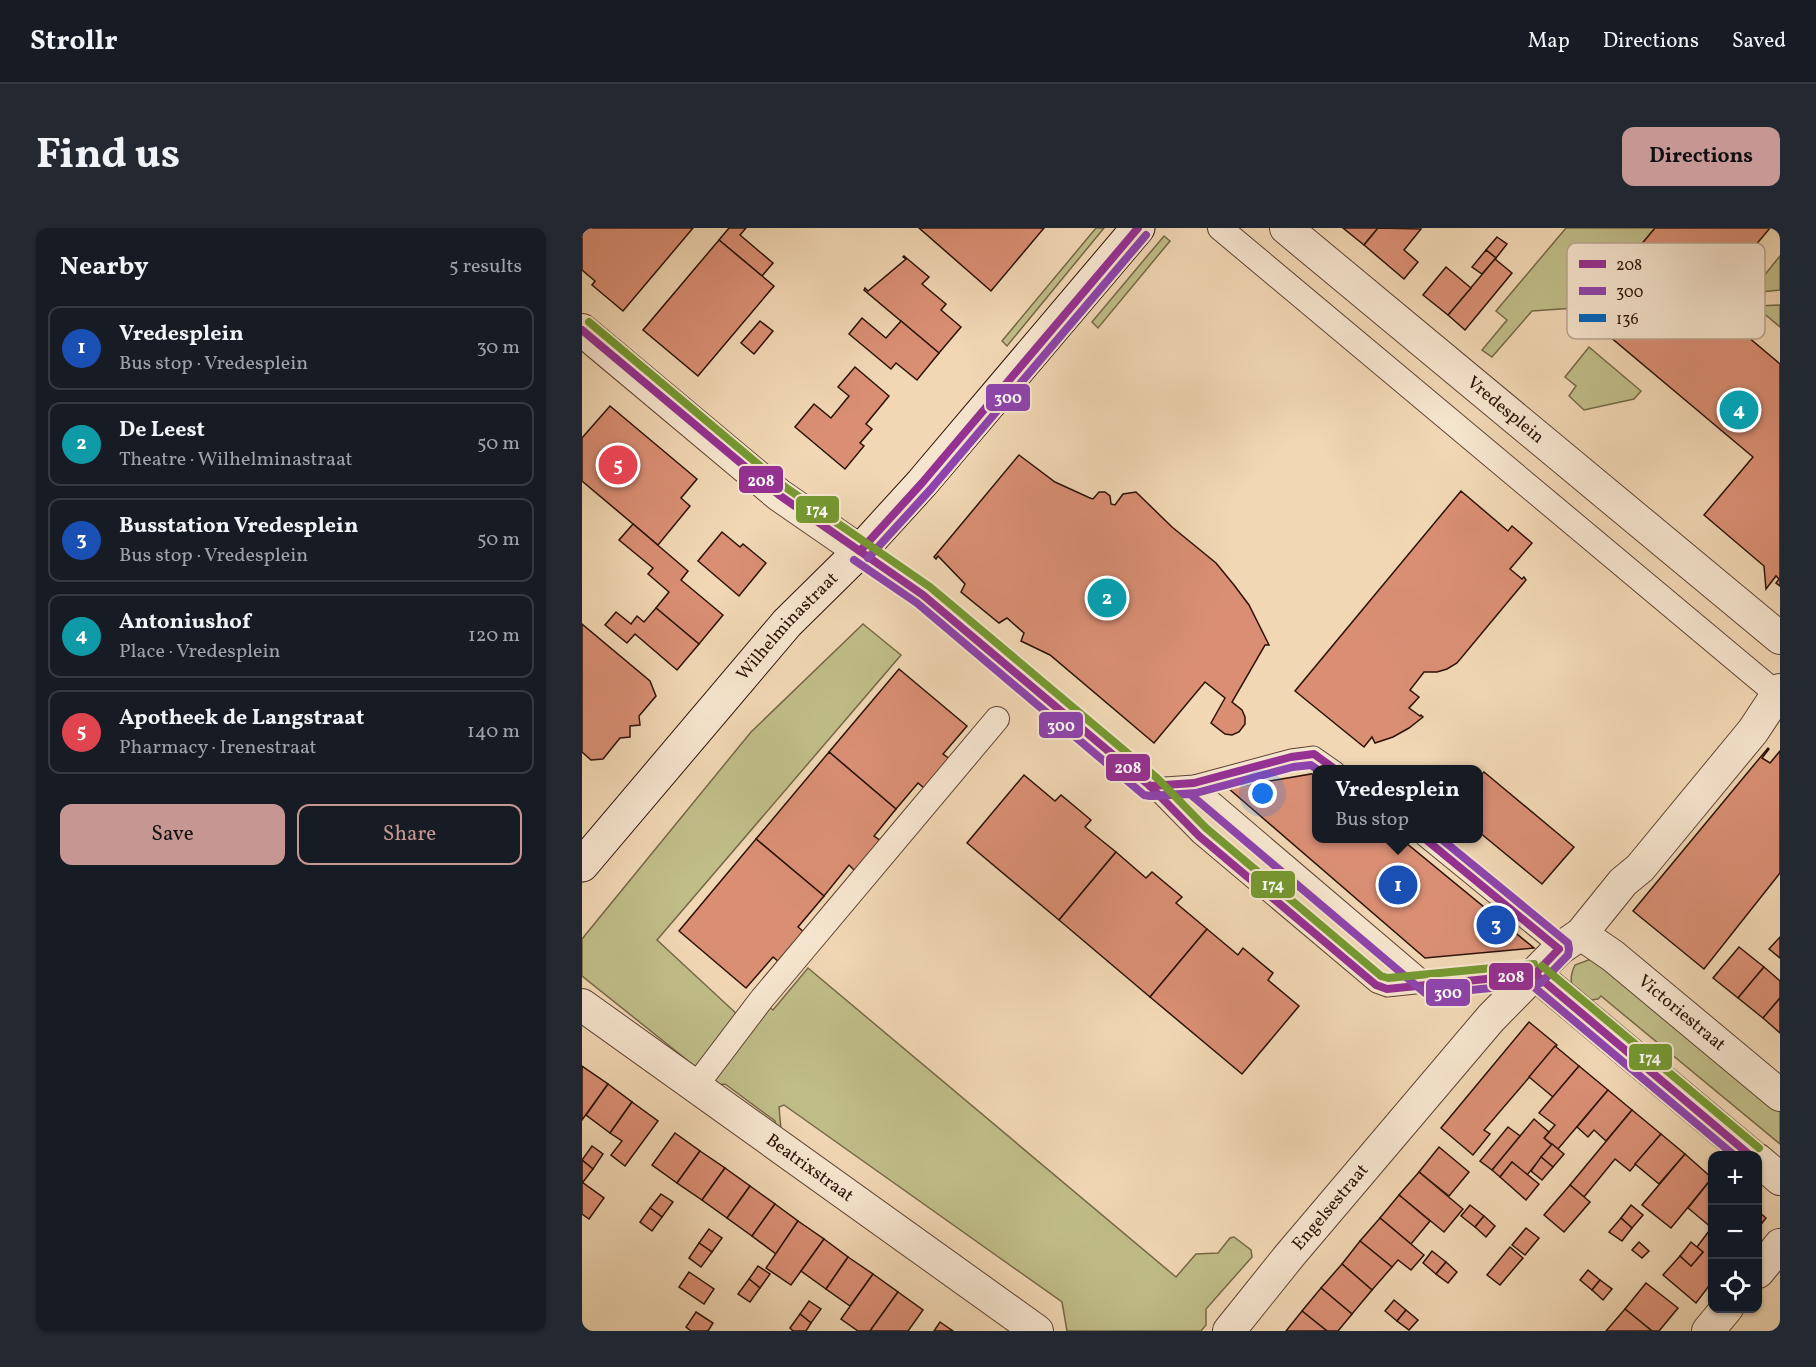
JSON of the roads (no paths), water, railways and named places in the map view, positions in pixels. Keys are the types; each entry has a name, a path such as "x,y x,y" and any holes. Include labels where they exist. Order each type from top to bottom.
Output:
{"main road":[{"name":"Wilhelminastraat","path":"582,865 787,623 860,551 921,483 1138,228"}],"street":[{"path":"1220,228 1778,692 1753,731 1640,868 1623,882 1570,941 1535,974 1747,1151"},
{"name":"Vredesplein","path":"1286,228 1780,638"},
{"path":"582,330 779,495 860,551"},
{"path":"695,1087 761,1000 998,719"},
{"name":"Victoriestraat","path":"1570,941 1613,956 1780,1095"},
{"name":"Engelsestraat","path":"1229,1331 1290,1255 1491,1018 1535,974"},
{"name":"Beatrixstraat","path":"582,1005 1036,1331"},
{"path":"1762,1163 1780,1179"},
{"path":"1762,1267 1780,1245"},
{"path":"1708,1331 1723,1313"}],"lane":[{"path":"860,551 923,595 1150,786 1199,836 1376,985 1387,989 1535,974"},
{"path":"1150,786 1194,783 1291,757 1314,754 1330,765"},
{"path":"1194,783 1430,984"},
{"path":"1430,843 1570,941"}],"place":[{"name":"Antoniushof","path":"1739,410"},
{"name":"Apotheek de Langstraat","path":"618,465"},
{"name":"De Leest","path":"1107,598"},
{"name":"Vredesplein","path":"1398,885"},
{"name":"Busstation Vredesplein","path":"1496,925"}]}
